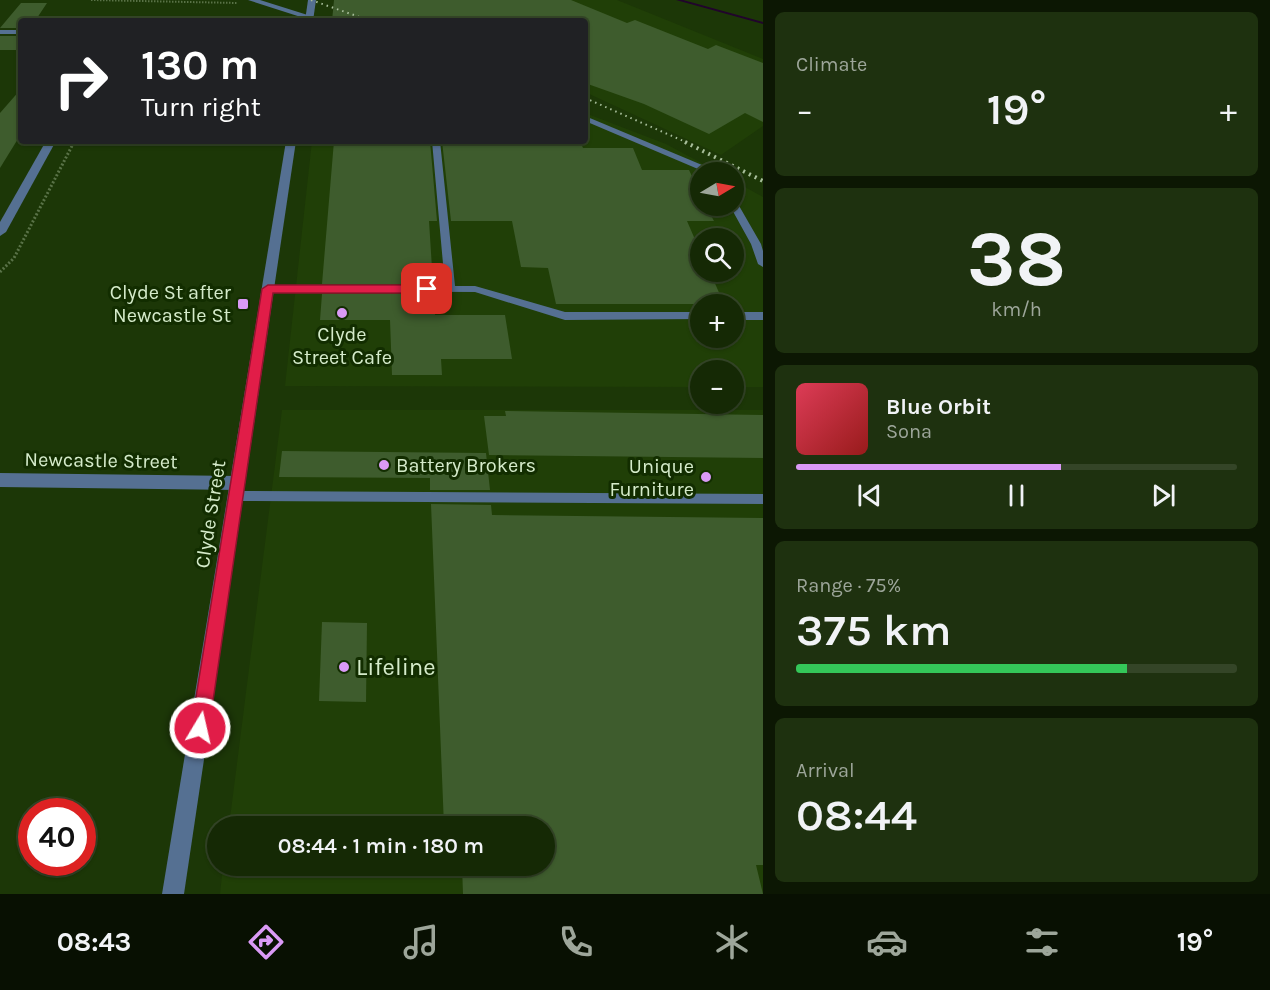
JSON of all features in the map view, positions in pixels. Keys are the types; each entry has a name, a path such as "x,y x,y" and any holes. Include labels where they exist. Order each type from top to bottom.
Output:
{"street":[{"path":"252,0 307,18"},
{"path":"310,18 312,0"},
{"path":"0,32 18,32"},
{"path":"0,232 49,144"},
{"name":"Clyde Street","path":"173,894 291,144"},
{"name":"Newcastle Street","path":"0,480 236,489"}],"lane":[{"path":"588,119 690,163"},
{"path":"436,144 450,289"},
{"path":"741,216 756,244 763,264"},
{"path":"268,289 475,289 565,316 690,316"},
{"path":"744,316 763,316"},
{"path":"236,489 763,499"}],"path":[{"path":"91,0 240,3"},
{"path":"0,272 14,258 72,144"}],"shaded area":[{"path":"337,0 617,0 763,59 763,126 721,155 588,93 588,18 550,18"},
{"path":"588,114 666,144 699,162 690,162 690,216 744,216 744,187 763,197 763,387 744,387 744,360 690,360 690,387 285,386 312,144 588,144"},
{"path":"282,410 690,410 690,414 744,414 744,410 763,410 763,894 220,894 222,876 555,876 555,816 230,816"}],"building":[{"path":"334,0 571,0 627,23 635,20 708,49 716,45 763,63 763,122 745,113 709,134 644,104 588,84 588,18 332,18"},
{"path":"21,3 47,3 37,18 18,18 18,28 0,28"},
{"path":"0,36 18,36 18,50 0,50"},
{"path":"18,92 18,139 0,168 0,113"},
{"path":"334,144 430,144 437,221 429,221 433,284 322,284"},
{"path":"442,144 581,144 583,148 633,148 642,170 689,170 690,216 711,216 714,221 687,221 690,228 690,282 714,282 720,294 690,294 690,304 556,304 548,268 521,267 512,221 451,221"},
{"path":"322,294 434,294 435,315 505,315 512,359 441,359 442,375 392,375 390,320 320,320"},
{"path":"505,411 763,415 763,458 489,455 484,416 506,416"},
{"name":"Battery Brokers","path":"282,451 486,453 490,490 430,490 430,478 279,477"},
{"path":"431,504 491,505 492,515 763,518 763,865 756,865 763,894 463,894 462,876 555,876 555,816 444,816"},
{"name":"Lifeline","path":"322,622 367,623 366,702 319,701"}],"waterway":[{"path":"678,0 763,23"}],"railway":[{"path":"311,0 362,18"},
{"path":"588,99 688,143"},
{"path":"685,142 763,181"}],"place":[{"name":"Clyde St after Newcastle St","path":"243,304"},
{"name":"Clyde Street Cafe","path":"342,313"},
{"name":"Battery Brokers","path":"384,465"},
{"name":"Unique Furniture","path":"706,477"},
{"name":"Lifeline","path":"344,667"}],"route":[{"path":"200,728 268,289 427,289"}]}
